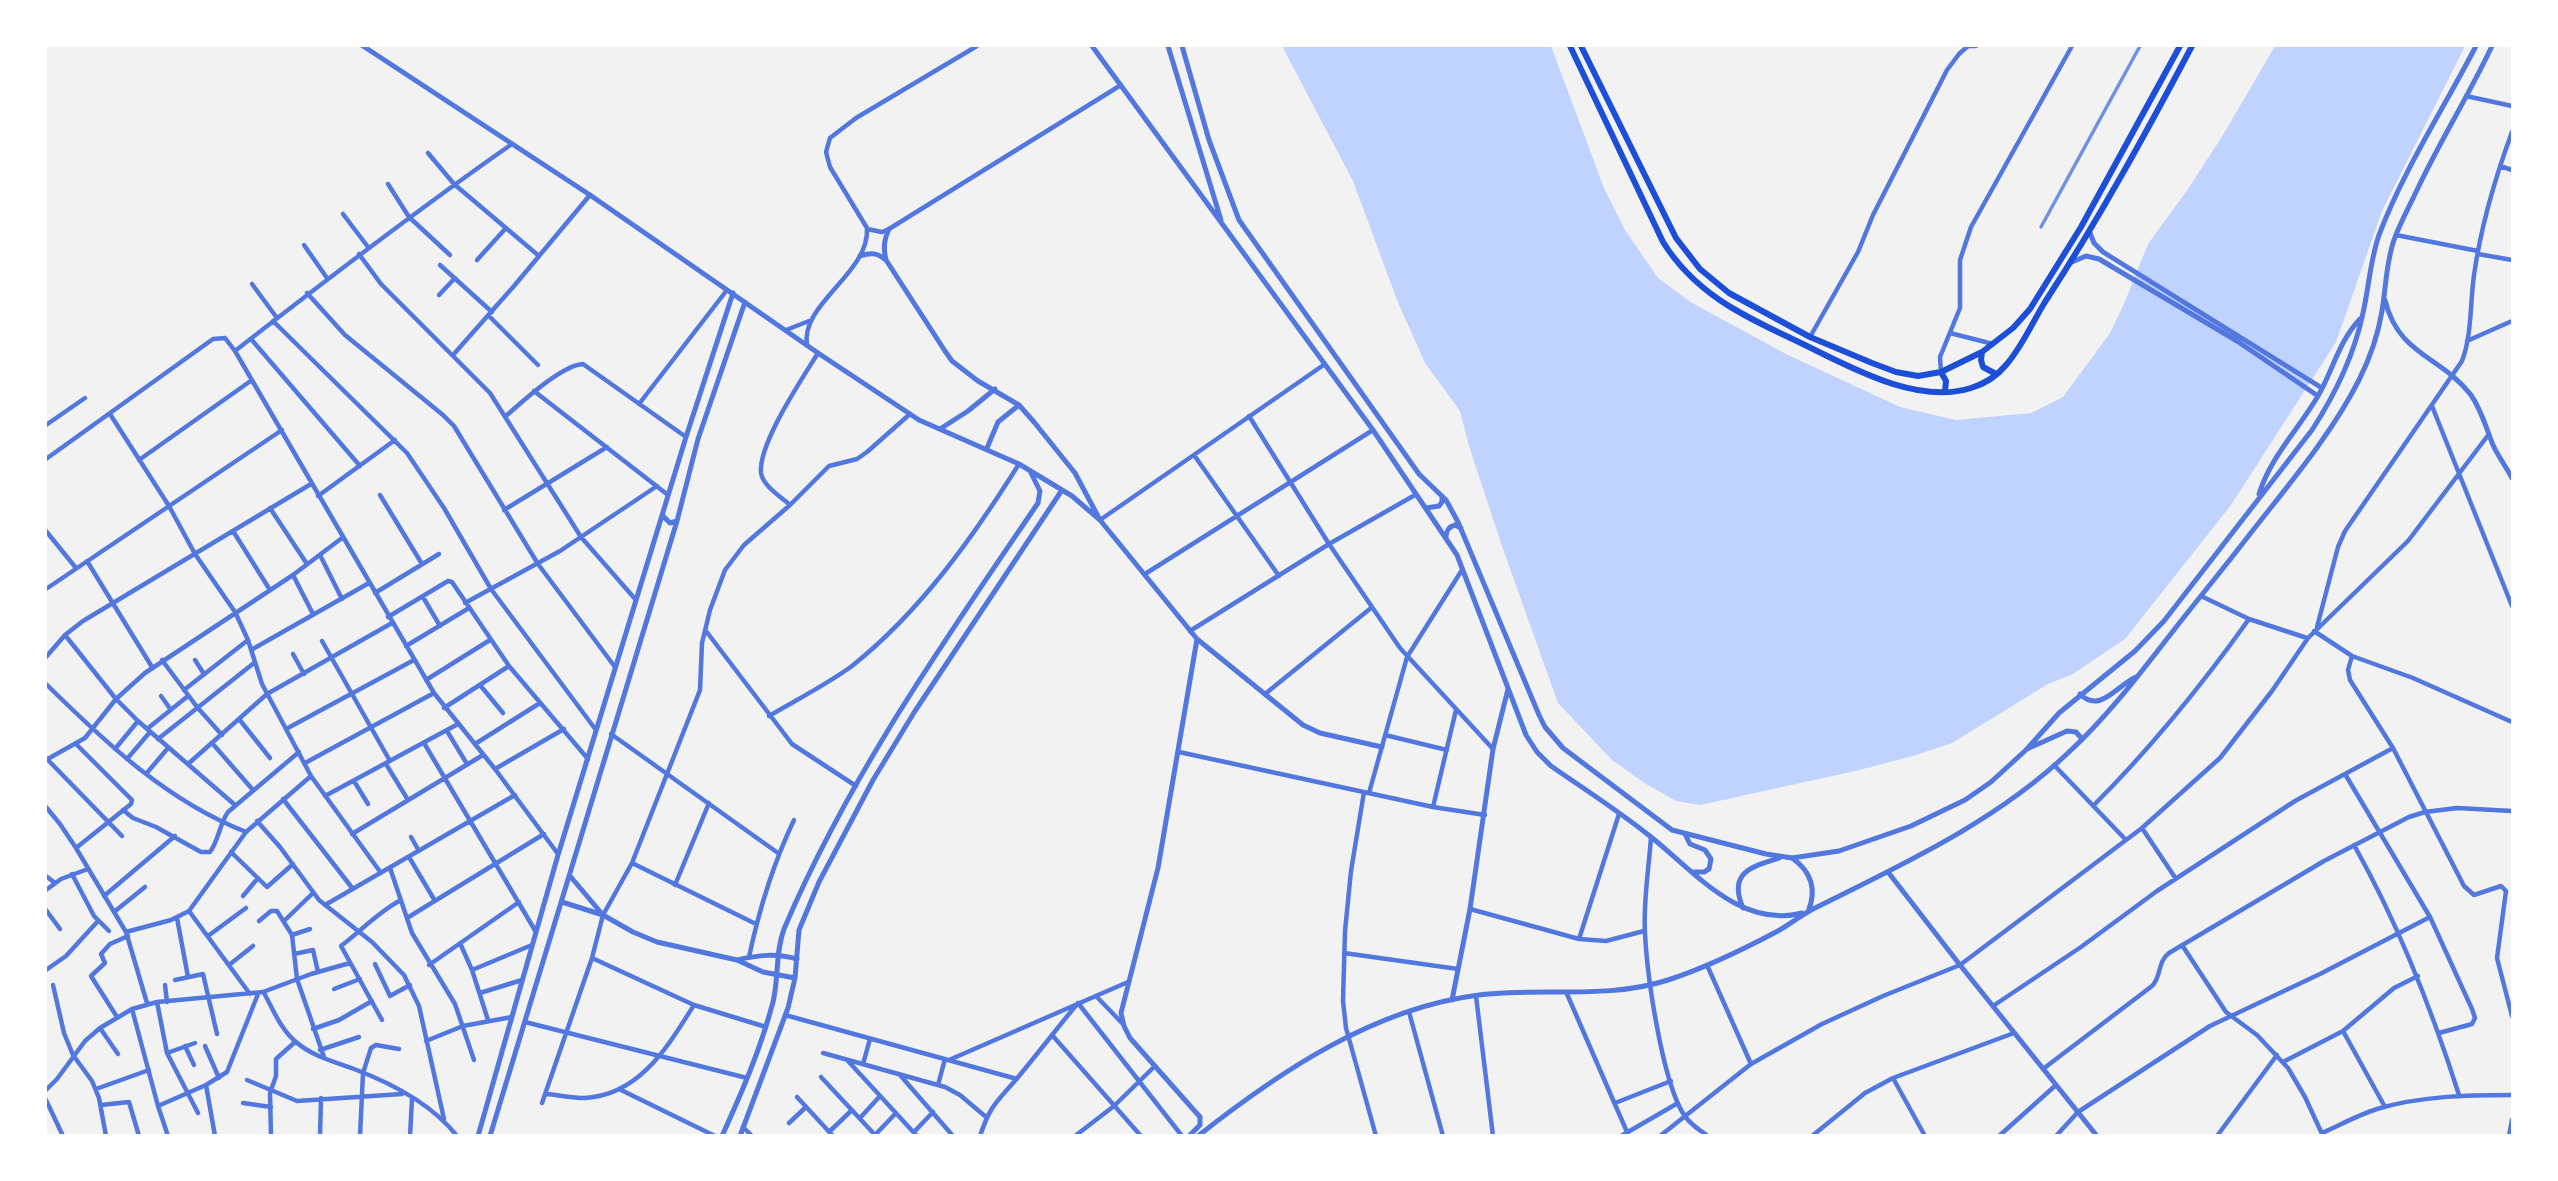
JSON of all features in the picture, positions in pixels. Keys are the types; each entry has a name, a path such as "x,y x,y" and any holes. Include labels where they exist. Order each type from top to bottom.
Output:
{"main road":[{"path":"1570,46 1663,242 1683,270 1702,289 1724,303 1849,365 1902,386 1945,391 1968,389 1996,374 2012,357 2090,233 2192,46"},
{"path":"1581,46 1676,238 1700,269 1729,293 1810,337 1896,372 1918,376 1941,372 1982,352 2013,328 2030,309 2126,147 2180,46"},
{"path":"1601,113 1613,109"},
{"path":"1982,352 1983,367 1996,374"},
{"path":"1941,372 1946,381 1945,391"}],"street":[{"path":"363,46 590,195 818,353 910,413 1019,464 1062,490 1100,520"},
{"path":"977,46 856,118 830,138 826,152 830,167 867,228 874,232 889,229 1121,85"},
{"path":"1091,46 1373,430 1446,538 1463,569 1508,689 1536,752 1551,766 1651,836 1689,871 1743,908 1756,913 1782,916 1808,912"},
{"path":"1168,46 1222,223"},
{"path":"1182,46 1214,154 1239,220 1419,474 1442,496 1461,528 1545,727 1563,748 1672,830 1792,858 1862,845 1938,814 1991,782 2080,694 2150,636 2327,407 2350,359 2380,233 2420,147 2476,46"},
{"path":"1810,337 1858,252 1873,215 1942,80 1959,54 1968,46 1976,46"},
{"path":"1941,372 1940,357 1960,308 1959,260 1970,227 2072,46"},
{"path":"1194,1134 1271,1083 1349,1038 1409,1012 1476,996 1533,992 1609,992 1651,985 1707,964 1781,929 1965,828 2054,765 2082,739 2139,676 2322,439 2354,390 2374,344 2386,270 2396,235 2433,156 2492,46"},
{"path":"2466,96 2512,106"},
{"path":"2316,629 2338,547 2345,531 2453,376 2463,357 2478,253 2500,166 2512,132"},
{"path":"235,351 368,247 512,144"},
{"path":"428,153 454,184 539,256"},
{"path":"2500,166 2512,170"},
{"path":"388,184 409,217 450,255"},
{"path":"453,355 491,314 590,195"},
{"path":"344,214 368,247"},
{"path":"477,260 506,228"},
{"path":"807,345 807,327 866,247 867,228"},
{"path":"886,260 885,239 889,229"},
{"path":"2090,233 2101,251 2322,388"},
{"path":"2396,235 2512,260"},
{"path":"304,245 327,278"},
{"path":"860,256 870,252 879,254 886,260 952,361 978,381 1019,405 1075,473 1100,520 1197,639 1303,725 1320,733 1381,747"},
{"path":"359,254 381,285 491,393 581,537 636,600"},
{"path":"2073,262 2082,256 2092,256 2237,341 2318,396"},
{"path":"440,265 491,314 538,365"},
{"path":"439,295 455,278"},
{"path":"252,284 275,320 407,453 444,508 491,589 596,730"},
{"path":"639,404 731,291"},
{"path":"478,1136 558,855 731,291"},
{"path":"307,293 345,335 454,426 537,564 616,668"},
{"path":"2384,294 2395,326 2408,344 2453,376 2472,397 2496,451 2512,478"},
{"path":"490,1136 677,521 698,439 745,302"},
{"path":"2258,498 2270,465 2318,396 2342,345 2362,317"},
{"path":"786,330 813,318"},
{"path":"2467,341 2512,321"},
{"path":"1950,333 1993,345"},
{"path":"46,459 213,340 225,338 282,430 434,693 515,794 558,855"},
{"path":"251,338 360,466"},
{"path":"790,505 764,481 761,473 763,460 790,398 818,353"},
{"path":"507,415 534,391 572,367 583,364 686,437"},
{"path":"1100,520 1325,364"},
{"path":"139,460 251,380"},
{"path":"940,429 995,389"},
{"path":"534,391 668,495"},
{"path":"46,425 85,398"},
{"path":"987,447 998,422 1019,405"},
{"path":"2431,405 2512,606"},
{"path":"542,1104 592,958 603,915 632,863 700,691 705,630 714,600 732,559 829,466 857,459 910,413"},
{"path":"110,414 169,506 195,554 235,612 267,695 311,776 381,873"},
{"path":"1249,416 1371,608 1407,657 1493,749"},
{"path":"46,589 282,430"},
{"path":"1145,575 1373,430"},
{"path":"1660,1136 1751,1064 1834,1019 1960,965 2142,828 2220,758 2272,691 2308,638 2408,541 2489,433"},
{"path":"318,496 395,440"},
{"path":"505,510 607,447"},
{"path":"1194,455 1279,576"},
{"path":"768,716 850,667 883,638 976,531 1019,464"},
{"path":"722,1136 766,1027 775,992 781,937 808,878 856,786 904,704 1038,503 1040,492 1037,480 1029,470"},
{"path":"46,657 65,635 83,621 311,484"},
{"path":"406,646 440,626 491,589 581,537 657,486"},
{"path":"740,1136 785,1015 795,978 797,943 803,919 819,882 873,780 952,652 1062,490"},
{"path":"380,495 422,564"},
{"path":"1191,631 1329,544 1415,495"},
{"path":"1426,508 1438,506 1442,496"},
{"path":"270,508 307,564"},
{"path":"662,515 670,523 677,521"},
{"path":"1446,538 1450,526 1461,528"},
{"path":"46,531 76,568"},
{"path":"233,531 270,590"},
{"path":"655,536 664,536 670,542"},
{"path":"122,836 46,759 76,744 93,730 116,699 152,667 293,575 342,538"},
{"path":"375,593 439,554"},
{"path":"320,555 342,599"},
{"path":"86,561 152,667"},
{"path":"1376,1136 1349,1038 1343,1001 1351,871 1366,793 1407,657 1463,569"},
{"path":"293,575 313,614"},
{"path":"388,617 450,581 509,666 588,759"},
{"path":"251,650 369,583"},
{"path":"2201,596 2249,619 2308,638"},
{"path":"423,597 440,626"},
{"path":"1265,694 1371,608"},
{"path":"2093,806 2121,778 2181,708 2249,619"},
{"path":"188,764 267,695 392,623"},
{"path":"2316,629 2352,656 2413,678 2512,722"},
{"path":"705,630 792,744 856,786"},
{"path":"65,635 116,699 158,740 235,805"},
{"path":"1123,1024 1122,1006 1158,869 1197,639"},
{"path":"184,690 248,640"},
{"path":"426,680 489,640"},
{"path":"322,641 371,727 408,800"},
{"path":"293,654 304,674"},
{"path":"2352,656 2348,670 2350,680 2393,748 2471,894 2479,895 2501,886 2506,891 2497,958 2512,1016"},
{"path":"162,660 188,696 222,735"},
{"path":"195,660 204,674"},
{"path":"286,729 414,660"},
{"path":"158,740 254,663"},
{"path":"444,708 509,666"},
{"path":"2080,694 2090,702 2098,702 2123,683 2139,676"},
{"path":"46,684 115,749 181,800 246,832"},
{"path":"480,685 503,713"},
{"path":"1452,1000 1470,909 1493,749 1508,689"},
{"path":"304,763 434,693"},
{"path":"161,696 171,710"},
{"path":"127,759 148,731 188,696"},
{"path":"475,744 540,703"},
{"path":"1433,807 1456,709"},
{"path":"602,712 610,718 616,717"},
{"path":"239,719 270,758"},
{"path":"115,749 138,721"},
{"path":"325,796 458,724"},
{"path":"495,769 564,729"},
{"path":"596,730 611,734 778,853"},
{"path":"447,731 467,764"},
{"path":"2026,749 2067,731 2076,732 2082,739"},
{"path":"1385,736 1447,750"},
{"path":"212,743 253,790"},
{"path":"424,743 536,932"},
{"path":"76,744 132,800 76,848"},
{"path":"146,774 168,748"},
{"path":"1993,1006 2176,879 2295,801 2393,748"},
{"path":"123,810 133,818 175,836 201,852 210,852 214,849 221,822 235,805 299,752"},
{"path":"1179,752 1433,807 1485,815"},
{"path":"352,834 483,755"},
{"path":"2054,765 2126,841"},
{"path":"2345,774 2430,917 2475,1018 2472,1024 2439,1033"},
{"path":"117,1017 91,976 105,963 101,954 110,944 127,934 177,918 189,911 246,832 311,776"},
{"path":"354,780 368,804"},
{"path":"325,905 515,794"},
{"path":"283,799 353,889"},
{"path":"675,885 709,803"},
{"path":"46,807 76,848 127,934 147,1004"},
{"path":"2043,1069 2152,986 2159,977 2164,957 2354,845 2409,817 2426,812 2457,808 2512,811"},
{"path":"1579,939 1619,814"},
{"path":"749,957 756,924 778,853 794,820"},
{"path":"257,821 313,893 393,962 410,985 419,1006 444,1119"},
{"path":"2142,828 2176,879"},
{"path":"407,918 544,834"},
{"path":"1685,834 1690,844 1704,850 1711,859 1709,869 1704,872 1689,871"},
{"path":"104,896 175,836"},
{"path":"1651,836 1644,930 1662,1046 1678,1103 1694,1126 1709,1136"},
{"path":"411,837 419,851"},
{"path":"2354,845 2383,895 2418,976 2459,1095"},
{"path":"231,852 269,887 293,864"},
{"path":"409,857 435,901"},
{"path":"1743,908 1738,891 1745,872 1756,865 1782,857"},
{"path":"1792,858 1807,872 1811,881 1813,892 1808,912"},
{"path":"632,863 756,924"},
{"path":"390,868 412,933 455,1004 474,1060"},
{"path":"46,890 72,874 88,869"},
{"path":"1888,872 2097,1136"},
{"path":"72,874 98,921 109,931"},
{"path":"46,876 55,883"},
{"path":"570,876 603,915 617,925 657,942 737,960 777,976 795,978"},
{"path":"243,896 258,878"},
{"path":"114,912 145,887"},
{"path":"284,921 313,893"},
{"path":"382,1020 341,946 385,908 401,900"},
{"path":"429,965 519,902"},
{"path":"562,902 603,915"},
{"path":"208,936 246,908"},
{"path":"1470,909 1579,939 1606,941 1644,930"},
{"path":"46,910 60,929"},
{"path":"259,921 274,910 292,934 297,979 324,1057"},
{"path":"189,911 250,994"},
{"path":"2056,1136 2078,1112 2230,1015 2320,974 2430,917"},
{"path":"177,918 188,977"},
{"path":"46,970 66,956 98,921"},
{"path":"292,934 310,929"},
{"path":"460,943 488,1020"},
{"path":"472,970 533,945"},
{"path":"2182,945 2230,1015 2250,1029 2283,1062 2297,1082 2322,1135 2385,1107 2459,1095 2512,1095"},
{"path":"229,965 253,946"},
{"path":"294,954 313,950 318,972"},
{"path":"1344,953 1458,969"},
{"path":"737,960 778,955 797,959"},
{"path":"592,958 694,1005 766,1027"},
{"path":"46,1090 73,1055 100,1028 132,1009 157,1002 261,993 350,963"},
{"path":"375,964 390,996 410,985"},
{"path":"1707,964 1751,1064"},
{"path":"175,980 203,974 217,1034"},
{"path":"2283,1062 2343,1031 2394,988 2418,976"},
{"path":"334,989 360,979"},
{"path":"480,993 523,980"},
{"path":"938,1085 947,1060 1128,982"},
{"path":"53,985 59,1018 73,1055 96,1089 106,1136"},
{"path":"164,985 167,1002"},
{"path":"261,993 295,1042 412,1098 444,1119 457,1136"},
{"path":"158,1107 219,1078 228,1069 261,993"},
{"path":"1567,994 1627,1132"},
{"path":"1096,996 1123,1024 1130,1038 1200,1117 1200,1125 1194,1134"},
{"path":"1476,996 1493,1136"},
{"path":"46,1000 55,998"},
{"path":"313,1029 339,1020 372,1000"},
{"path":"157,1002 167,1053 198,1114"},
{"path":"980,1136 986,1117 997,1098 1017,1079 1078,1003"},
{"path":"1078,1003 1182,1136"},
{"path":"546,1094 584,1098 618,1088 642,1074 660,1057 694,1005"},
{"path":"132,1009 168,1136"},
{"path":"1409,1012 1443,1136"},
{"path":"785,1015 1017,1079"},
{"path":"426,1041 463,1026 512,1017"},
{"path":"525,1022 747,1077"},
{"path":"100,1028 118,1054"},
{"path":"2343,1031 2385,1107"},
{"path":"1812,1136 1865,1093 1893,1078 2014,1033"},
{"path":"1052,1035 1141,1136"},
{"path":"320,1050 359,1037"},
{"path":"863,1064 870,1039"},
{"path":"271,1136 271,1090 278,1056 295,1042"},
{"path":"167,1053 195,1043"},
{"path":"185,1046 194,1065"},
{"path":"205,1046 219,1078"},
{"path":"360,1136 363,1073 372,1046 399,1049"},
{"path":"823,1053 938,1085 960,1095 986,1117"},
{"path":"2217,1136 2277,1055"},
{"path":"847,1060 915,1134 933,1112"},
{"path":"1075,1136 1114,1106 1155,1066"},
{"path":"96,1089 149,1070"},
{"path":"900,1074 953,1136"},
{"path":"821,1077 875,1135 896,1113"},
{"path":"1893,1078 1925,1136"},
{"path":"247,1080 297,1101 405,1094"},
{"path":"1615,1104 1671,1080"},
{"path":"206,1085 215,1136"},
{"path":"1999,1136 2056,1085"},
{"path":"618,1088 715,1136"},
{"path":"859,1118 880,1096"},
{"path":"797,1097 831,1134 852,1110"},
{"path":"320,1136 321,1098"},
{"path":"410,1136 412,1098"},
{"path":"46,1100 64,1136"},
{"path":"100,1105 130,1102 139,1136"},
{"path":"243,1103 271,1107"},
{"path":"1621,1136 1678,1103"},
{"path":"789,1123 806,1107"},
{"path":"2509,1136 2512,1120"},
{"path":"743,1127 751,1136"}],"water":[{"path":"1282,46 1551,46 1604,188 1625,230 1658,278 1692,303 1786,354 1900,407 1956,420 2031,413 2063,397 2110,333 2148,244 2223,135 2275,46 2465,46 2382,211 2336,342 2231,505 2125,639 2073,674 2048,684 1952,743 1855,771 1700,805 1676,801 1612,760 1558,703 1503,549 1460,411 1425,363 1397,300 1353,181"}],"railway":[{"path":"2041,227 2140,46"}]}
